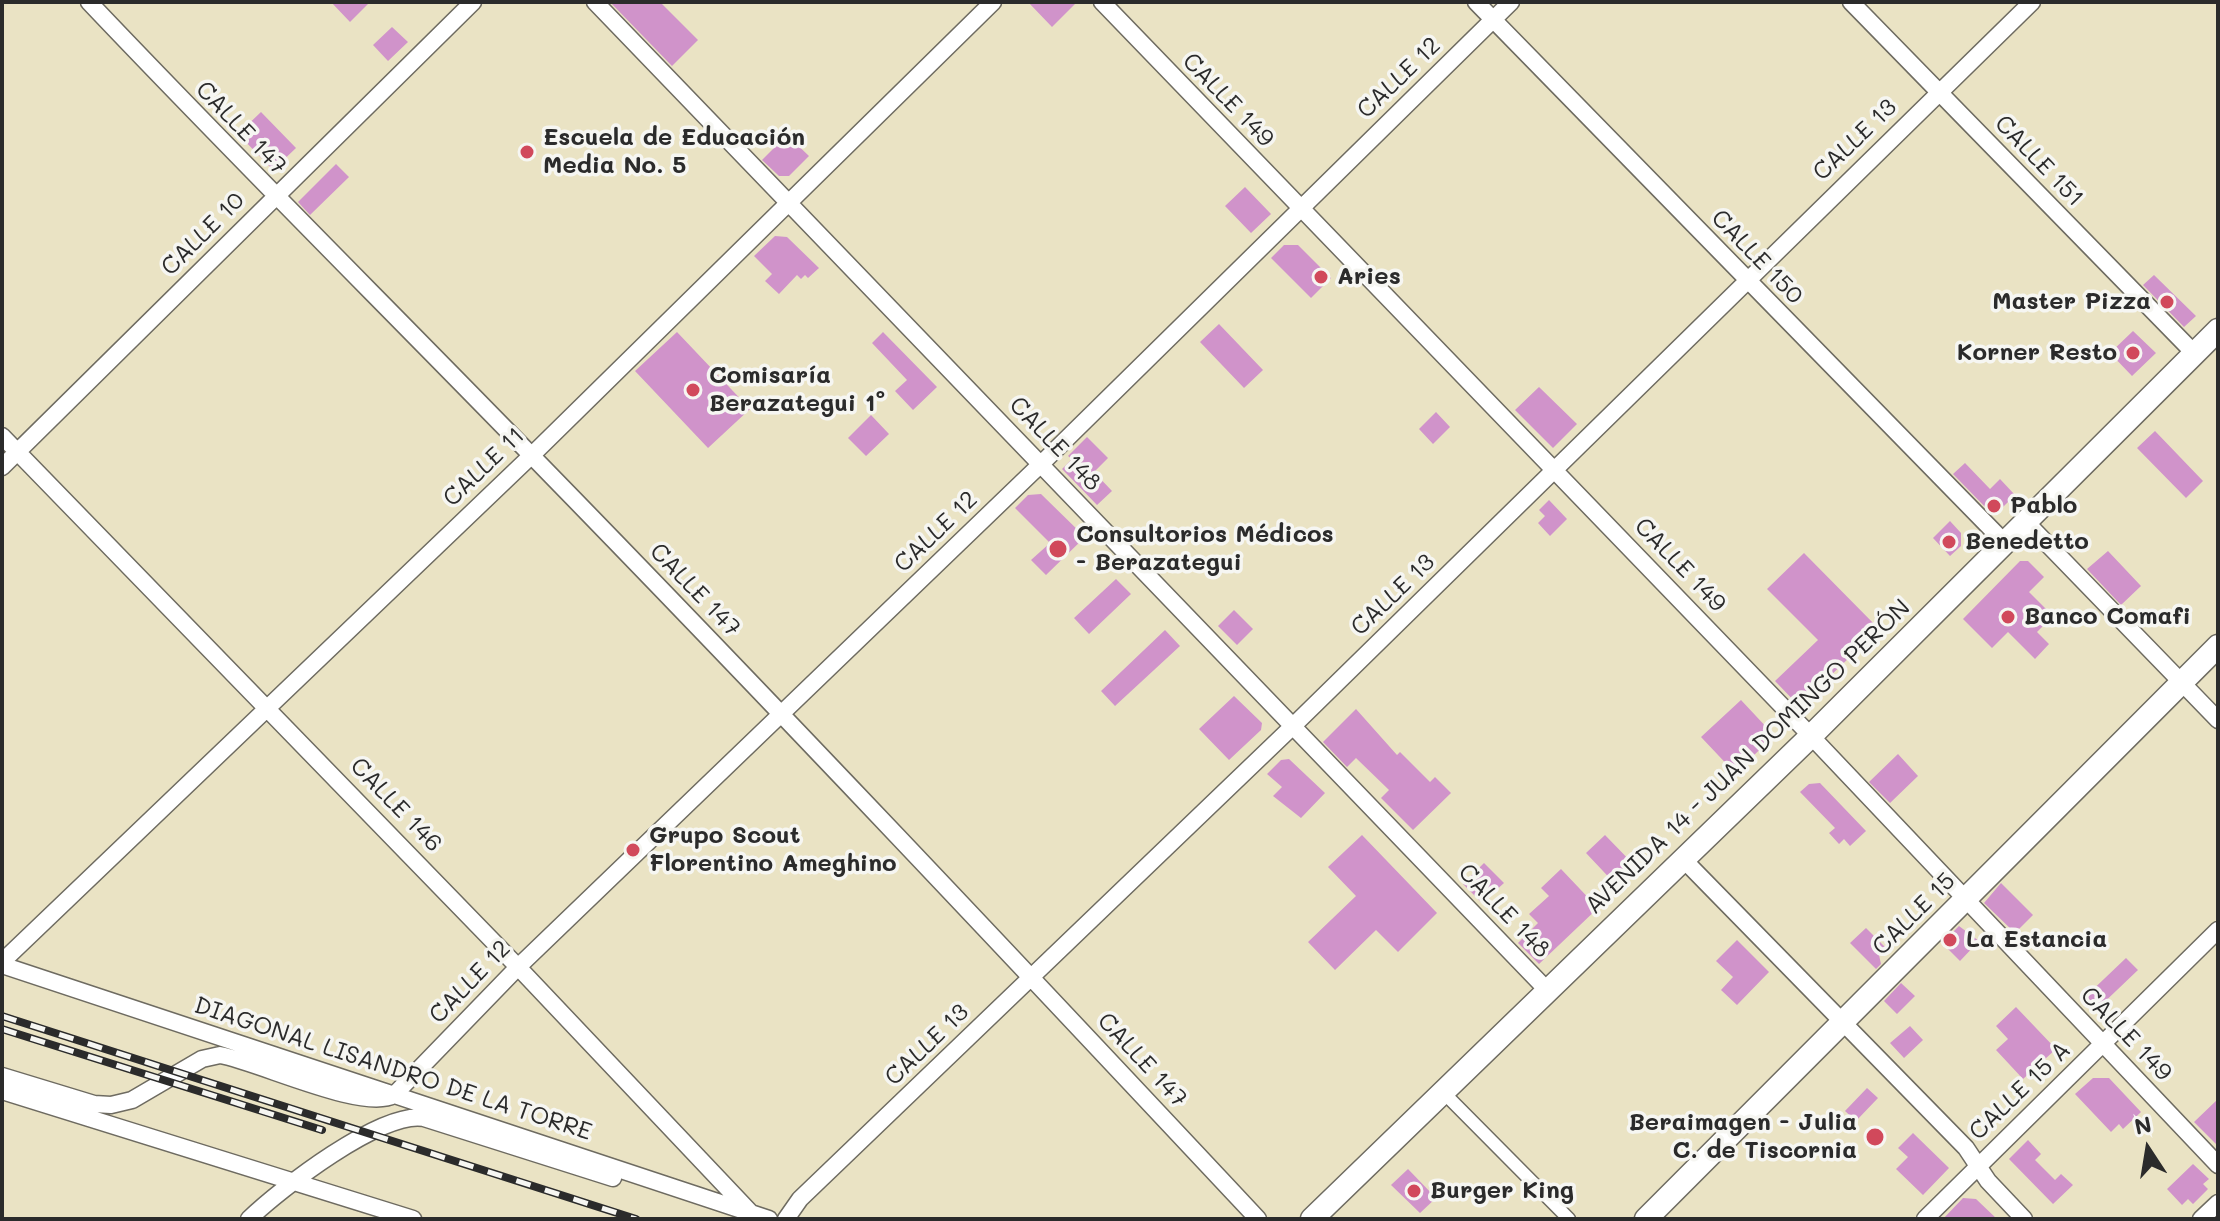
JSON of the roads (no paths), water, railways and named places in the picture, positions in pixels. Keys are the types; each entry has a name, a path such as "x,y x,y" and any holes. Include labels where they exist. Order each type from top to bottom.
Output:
{"main road":[{"name":"AVENIDA 14 - JUAN DOMINGO PERÓN","path":"1312,1219 1546,989 1811,736 2217,333"},
{"name":"CALLE 15","path":"1646,1219 2218,646"}],"street":[{"name":"CALLE 147","path":"89,2 274,197 532,455 1258,1219"},
{"name":"CALLE 10","path":"2,467 473,2"},
{"name":"CALLE 148","path":"595,2 1546,989"},
{"name":"CALLE 11","path":"2,964 532,455 993,2"},
{"name":"CALLE 149","path":"1102,2 1811,736 2218,1165"},
{"name":"CALLE 150","path":"1476,2 2005,543"},
{"name":"CALLE 12","path":"394,1095 518,967 1041,464 1511,2"},
{"name":"CALLE 151","path":"1851,2 2194,353"},
{"name":"CALLE 13","path":"786,1219 800,1199 1293,726 2032,2"},
{"name":"CALLE 146","path":"2,436 268,707 750,1212"},
{"path":"2027,523 2218,720"},
{"path":"1683,859 1966,1148 1977,1166 2024,1219"},
{"name":"CALLE 15 A","path":"1925,1219 2218,930"},
{"name":"DIAGONAL LISANDRO DE LA TORRE","path":"2,964 769,1219"},
{"path":"2,1076 94,1104 111,1105 132,1100 202,1059 220,1055 355,1096 380,1101 394,1095"},
{"path":"2,1091 413,1219"},
{"path":"1442,1091 1569,1219"},
{"path":"249,1219 292,1182 385,1125 415,1116 569,1166 750,1212"},
{"path":"2201,1219 2218,1203"}],"railway":[{"path":"2,1016 636,1219"},
{"path":"2,1029 322,1130"}],"place":[{"name":"Escuela de Educación Media No. 5","path":"527,152"},
{"name":"Aries","path":"1321,277"},
{"name":"Master Pizza","path":"2167,302"},
{"name":"Korner Resto","path":"2133,353"},
{"name":"Comisaría Berazategui 1°","path":"693,390"},
{"name":"Pablo","path":"1994,506"},
{"name":"Benedetto","path":"1949,542"},
{"name":"Consultorios Médicos - Berazategui","path":"1058,549"},
{"name":"Banco Comafi","path":"2008,617"},
{"name":"Grupo Scout Florentino Ameghino","path":"633,850"},
{"name":"La Estancia","path":"1950,940"},
{"name":"Beraimagen - Julia C. de Tiscornia","path":"1875,1137"},
{"name":"Burger King","path":"1414,1191"}]}
